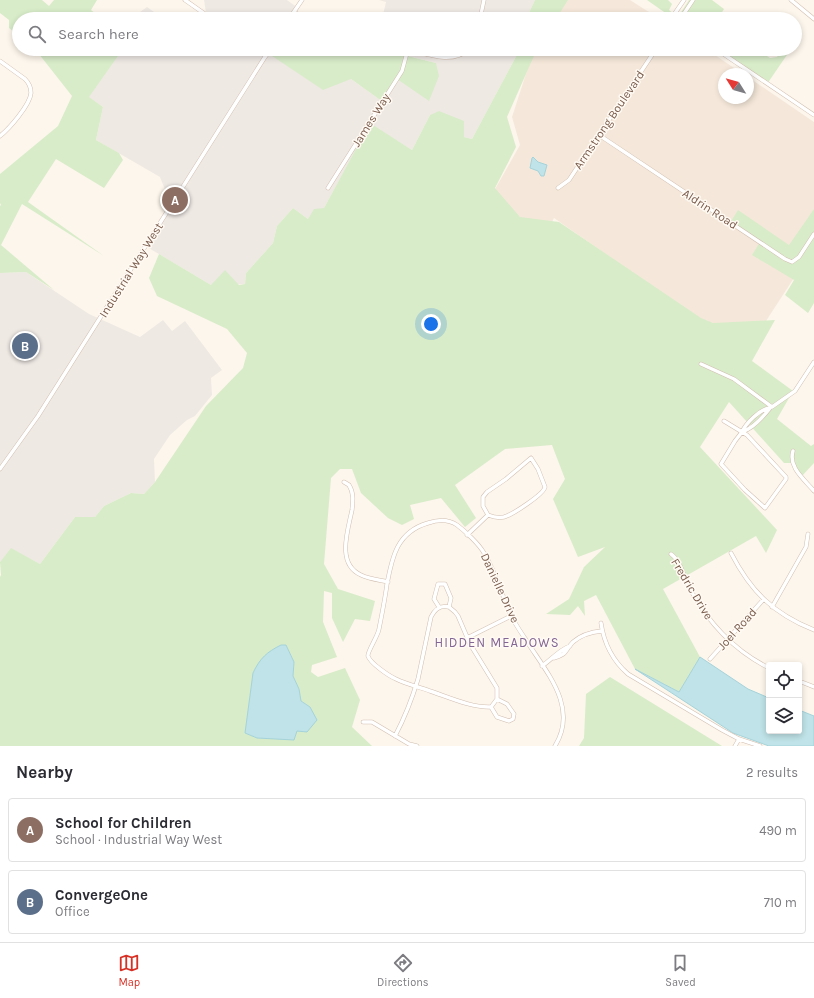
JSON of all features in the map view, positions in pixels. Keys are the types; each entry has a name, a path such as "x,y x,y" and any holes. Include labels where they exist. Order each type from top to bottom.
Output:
{"street":[{"path":"185,0 202,12"},
{"path":"294,12 302,0"},
{"path":"481,12 484,0"},
{"path":"676,12 684,0"},
{"path":"685,12 693,0"},
{"path":"791,0 814,19"},
{"name":"Industrial Way West","path":"0,469 42,410 266,56"},
{"name":"James Way","path":"328,188 402,70 406,56"},
{"path":"441,56 450,58 459,56"},
{"name":"Armstrong Boulevard","path":"558,188 569,180 651,56"},
{"path":"726,56 814,115"},
{"path":"0,61 25,79 31,90 28,102 14,123 0,136"},
{"name":"Aldrin Road","path":"599,135 792,262 799,257 814,234"},
{"path":"724,421 742,432 747,435 786,478 765,508 745,490 721,464 742,432 745,426 765,409 773,406 795,391 814,362"},
{"path":"701,364 734,379 770,407"},
{"path":"793,451 792,460 795,468 814,491"},
{"path":"531,458 538,469 545,487 542,493 504,517 494,517 488,515 483,506 482,498 485,493 531,458"},
{"path":"344,482 349,485 353,494 346,544 348,564 359,574 388,582"},
{"path":"467,534 488,515"},
{"name":"Danielle Drive","path":"416,686 398,680 388,674 368,657 368,652 378,634 393,558 396,550 406,536 417,527 430,522 446,521 456,525 467,534 484,553 511,616 559,694 564,711 562,731 555,746"},
{"path":"772,607 806,547 808,534"},
{"name":"Fredric Drive","path":"671,554 679,563 701,608 713,623 728,639 766,666"},
{"path":"731,554 746,580 763,600 788,618 814,630"},
{"path":"440,607 434,599 438,584 445,584 451,598 449,607"},
{"name":"Joel Road","path":"710,659 763,600"},
{"path":"395,736 406,716 416,686 422,666 431,617 434,611 440,607 449,607 455,612 467,638 497,688 497,699 490,707 479,707 416,686"},
{"path":"467,638 511,616"},
{"path":"601,624 604,642 610,653 628,674 739,739 760,746"},
{"path":"542,666 565,653 577,639 585,634 602,631"},
{"path":"802,682 814,687"},
{"path":"490,707 497,717 510,721 513,719 514,714 507,704 497,699"},
{"path":"363,722 372,722 409,744 417,746"},
{"path":"736,746 739,739"}],"shaded area":[{"path":"204,0 287,0 298,8 295,12 206,12"},
{"path":"379,0 535,0 529,12 384,12 386,2"},
{"path":"566,0 630,0 649,12 558,12"},
{"path":"147,7 154,12 140,12"},
{"path":"118,56 276,56 351,79 383,102 397,79 436,63 408,56 516,56 472,139 464,137 430,115 412,150 370,124 324,208 308,219 293,208 277,226 273,243 246,273 245,284 211,285 147,247 172,207 160,177 96,140 103,107 88,97"},
{"path":"532,56 716,56 734,68 718,68 718,104 754,104 754,81 814,122 814,247 757,335 709,326 554,218 546,234 490,198 520,145 512,117"},
{"path":"26,272 89,314 140,337 163,320 172,331 185,321 222,370 211,378 212,395 195,416 187,420 170,435 154,459 155,482 144,494 131,493 104,506 95,517 75,517 40,564 11,549 0,562 0,273"}],"green space":[{"path":"0,0 42,0 49,6 54,0 97,0 91,10 93,12 12,12 12,30 9,28 9,20 0,13"},
{"path":"535,0 568,0 560,12 529,12"},
{"path":"647,0 668,0 672,4 669,10 672,12 664,12"},
{"path":"689,0 712,0 724,9 722,12 681,12"},
{"path":"41,56 118,56 89,97 103,107 96,140 119,153 123,160 104,188 56,159 28,202 104,256 22,204 1,245 54,290 26,272 0,273 0,174 58,126 72,96"},
{"path":"272,56 408,56 436,63 439,76 429,101 397,79 383,102 351,79 323,90"},
{"path":"516,56 534,56 507,117 516,147 495,188 520,217 559,222 701,318 713,323 775,320 752,361 793,391 777,419 811,446 814,444 814,463 801,477 791,463 784,463 729,402 700,447 777,530 766,553 756,536 663,589 700,657 679,692 635,669 596,595 584,601 585,616 578,606 570,615 546,614 569,599 584,567 605,547 578,557 553,499 565,479 552,445 505,449 455,485 476,518 465,527 441,498 410,505 414,519 402,525 388,518 361,493 352,469 340,469 331,478 324,564 338,589 375,601 370,621 355,619 343,642 332,618 332,593 324,591 323,622 337,657 312,665 311,672 318,677 345,668 360,700 352,727 372,746 0,746 0,562 11,548 40,564 75,517 95,517 104,506 131,493 144,494 155,482 206,406 243,368 247,353 227,329 157,296 149,278 159,254 211,285 225,270 239,285 245,284 246,273 273,243 277,226 293,208 308,219 314,209 324,208 370,123 412,150 430,115 439,111 464,121 464,137 472,139","holes":["286,645 294,662 293,676 299,689 301,701 310,707 297,731"]},
{"path":"727,56 767,56 770,58 786,56 767,84 754,75 754,68 744,68"},
{"path":"814,209 814,303 808,313 785,295 794,280 752,255 760,242 730,223 738,210 789,245"},
{"path":"610,677 722,746 579,746 584,738 586,694"}],"water":[{"path":"533,157 538,162 547,165 544,176 541,176 538,171 530,168"},
{"path":"281,645 286,645 294,662 293,676 299,689 301,701 310,707 317,720 307,732 297,731 294,740 257,738 245,733 253,673 258,663 264,656"},
{"path":"700,657 748,689 766,697 766,734 802,734 802,711 814,716 814,746 769,746 733,733 635,669 679,692"}],"place":[{"name":"School for Children","path":"175,200"},
{"name":"ConvergeOne","path":"25,346"}],"district":[{"name":"HIDDEN MEADOWS","path":"497,642"}]}
